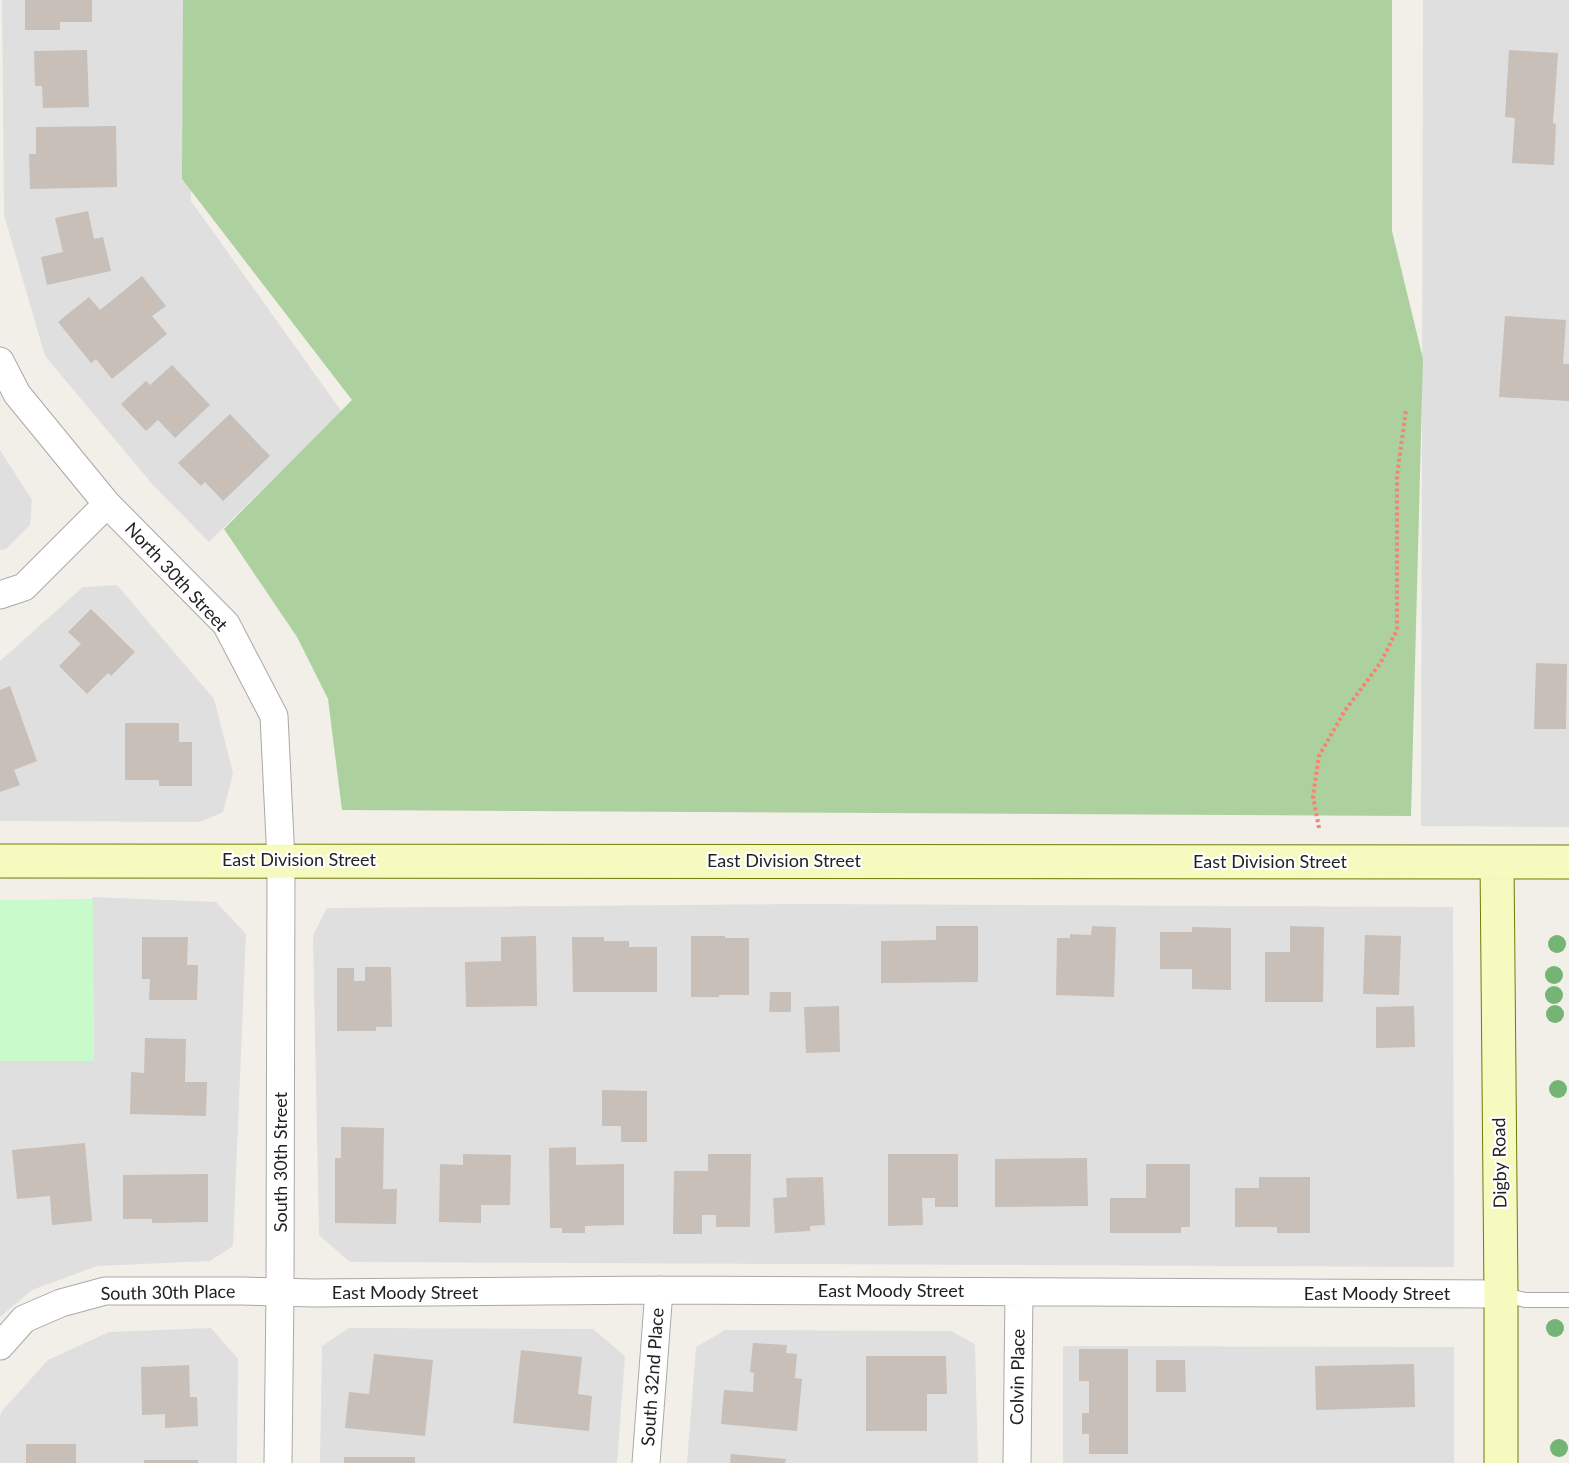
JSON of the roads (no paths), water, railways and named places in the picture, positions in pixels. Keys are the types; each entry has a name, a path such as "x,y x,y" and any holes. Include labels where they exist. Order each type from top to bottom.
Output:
{"street":[{"name":"North 30th Street","path":"0,361 17,394 107,504 226,624 274,716 281,861"},
{"path":"0,595 24,587 107,504"},
{"name":"East Division Street","path":"0,861 1569,862"},
{"name":"South 30th Street","path":"278,1463 281,861"},
{"name":"Digby Road","path":"1497,862 1501,1463"},
{"name":"East Moody Street","path":"280,1292 659,1290 1501,1294"},
{"name":"South 32nd Place","path":"646,1463 659,1290"},
{"name":"South 30th Place","path":"0,1346 24,1319 61,1303 105,1291 280,1292"},
{"name":"Colvin Place","path":"1017,1463 1019,1292"}],"lane":[{"path":"1501,1294 1525,1300 1569,1300"}]}
